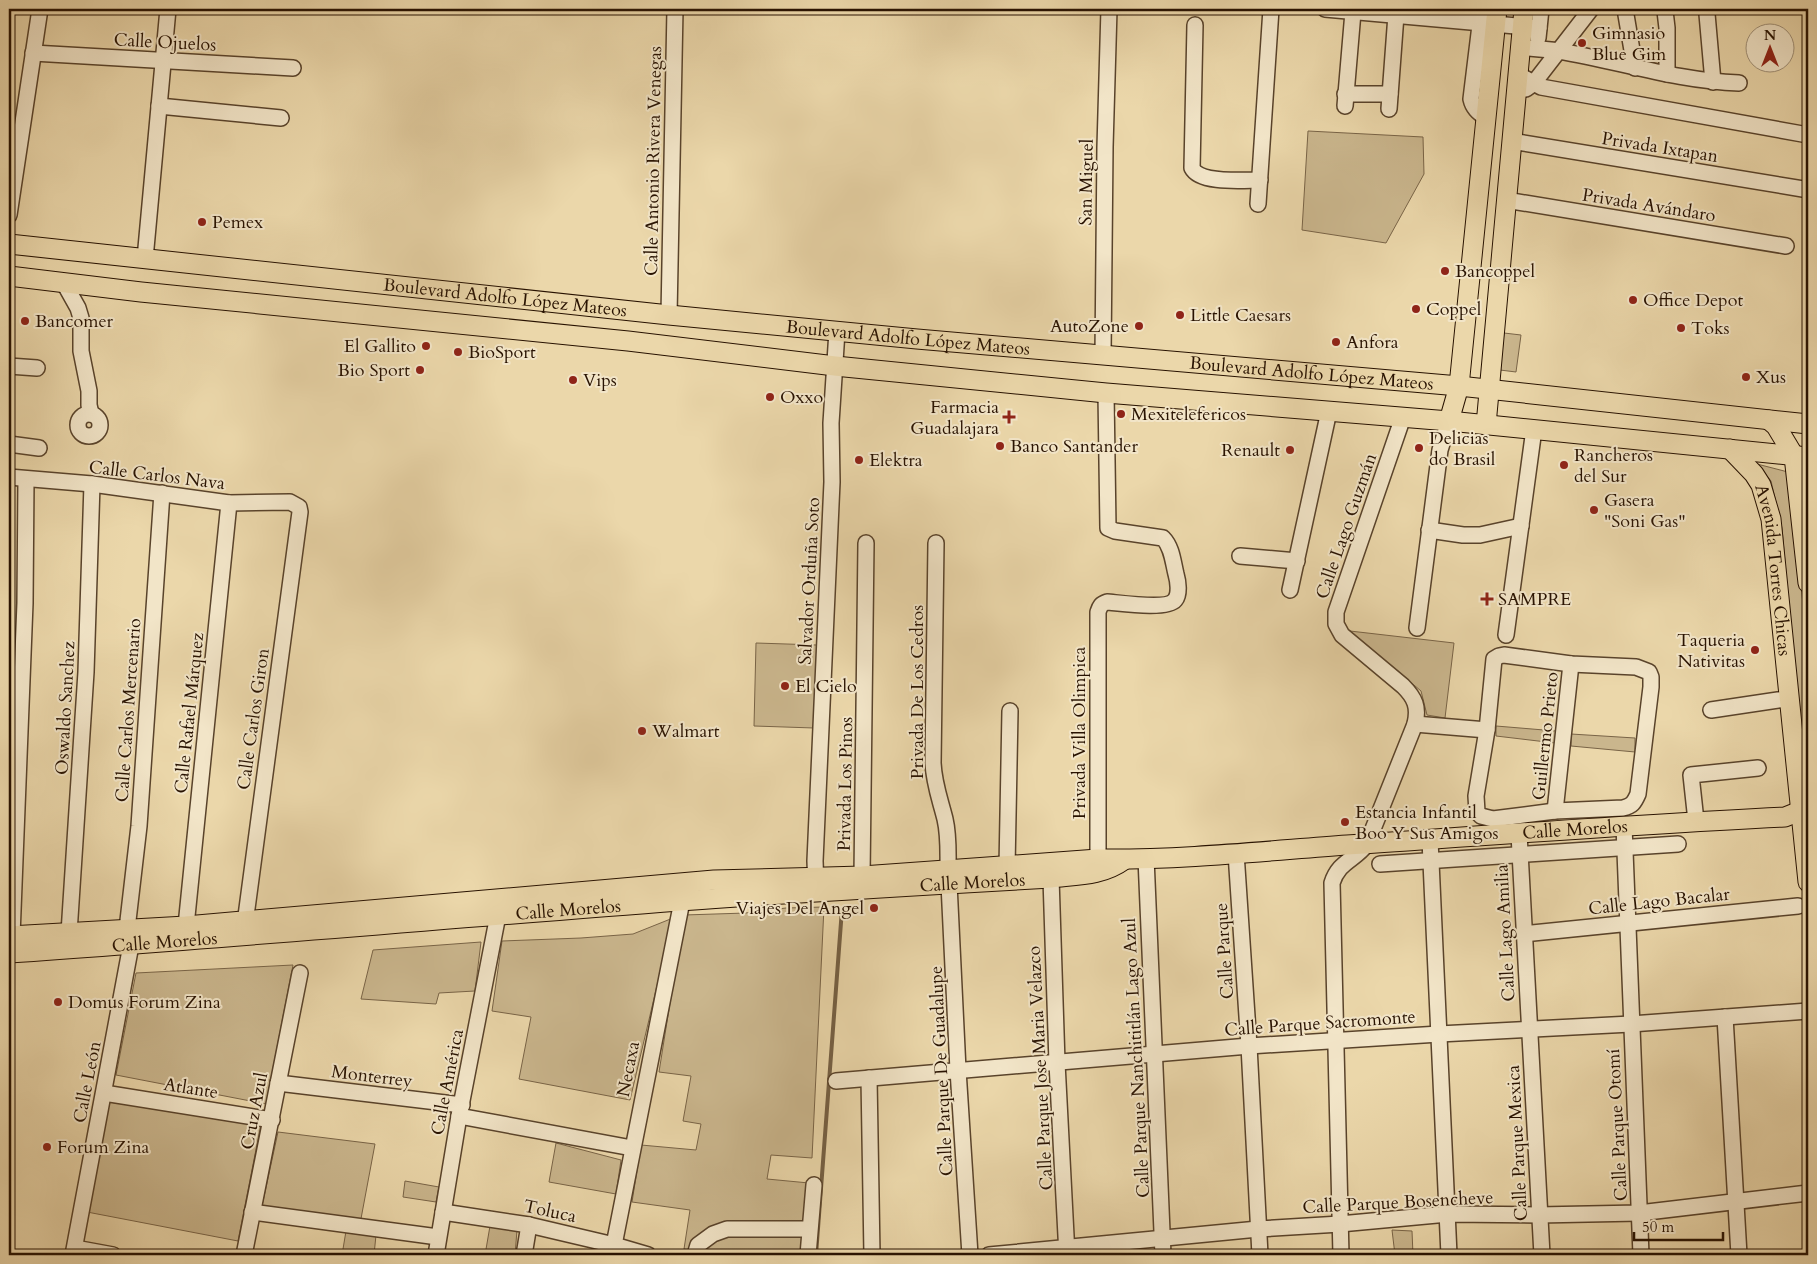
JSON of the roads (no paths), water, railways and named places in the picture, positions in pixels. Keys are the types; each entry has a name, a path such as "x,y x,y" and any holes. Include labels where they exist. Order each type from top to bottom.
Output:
{"main road":[{"path":"1449,421 1459,386 1485,117 1489,16"},
{"path":"1486,425 1511,141 1517,96 1526,79 1529,21"},
{"name":"Boulevard Adolfo López Mateos","path":"9,244 669,315 1459,386 1808,424"},
{"name":"Boulevard Adolfo López Mateos","path":"9,276 141,292 628,341 835,366 1106,393 1449,421 1801,456"},
{"path":"1769,420 1801,456"},
{"name":"Avenida Torres Chicas","path":"1730,449 1754,474 1761,485 1771,520 1808,882"},
{"name":"Avenida Torres Chicas","path":"1801,456 1808,583"},
{"name":"Calle Morelos","path":"10,942 70,933 129,937 186,926 244,928 498,915 682,901 816,885 949,877 1007,867 1098,859 1236,853 1696,821 1801,817"},
{"name":"Calle Morelos","path":"10,942 129,937 244,928 714,880 816,885 862,876 1051,878 1100,873 1115,867 1125,859"}],"street":[{"path":"9,215 40,9"},
{"path":"145,259 168,9"},
{"name":"Calle Antonio Rivera Venegas","path":"669,315 675,9"},
{"name":"San Miguel","path":"1102,355 1109,9"},
{"path":"1258,204 1272,9"},
{"path":"1325,9 1396,15 1489,16 1529,21 1541,9"},
{"path":"1591,9 1557,50 1526,79 1541,87 1808,135"},
{"path":"1625,9 1635,68"},
{"path":"1665,11 1668,28 1667,74"},
{"path":"1353,12 1345,100 1389,101 1396,15"},
{"path":"1706,14 1713,82"},
{"path":"1195,25 1192,168 1199,176 1208,178 1260,180"},
{"path":"1528,48 1557,50 1635,68 1713,82 1739,83"},
{"name":"Calle Ojuelos","path":"33,52 294,68"},
{"path":"159,106 281,118"},
{"name":"Privada Ixtapan","path":"1511,141 1803,189"},
{"name":"Privada Avándaro","path":"1506,200 1786,246"},
{"path":"64,283 78,308 81,318 81,352 89,391 88,404 91,414"},
{"name":"Salvador Orduña Soto","path":"816,885 815,861 832,482 831,423 837,331"},
{"path":"9,366 37,368"},
{"name":"Privada Villa Olimpica","path":"1098,859 1099,607 1107,602 1162,606 1173,603 1176,600 1178,589 1170,549 1163,538 1115,531 1108,528 1106,393"},
{"path":"1290,590 1329,411"},
{"name":"Calle Lago Guzmán","path":"1367,844 1415,724 1417,708 1410,693 1342,635 1336,624 1336,612 1403,417"},
{"path":"1417,628 1440,450 1449,421"},
{"path":"1506,635 1534,429"},
{"path":"9,444 39,448"},
{"name":"Calle Carlos Nava","path":"9,477 92,484 229,503 290,502 299,507"},
{"path":"10,942 16,680 25,603 26,479"},
{"name":"Oswaldo Sanchez","path":"70,933 86,672 92,484"},
{"name":"Calle Carlos Mercenario","path":"129,937 139,826 162,493"},
{"name":"Calle Rafael Márquez","path":"186,926 229,503"},
{"name":"Calle Carlos Giron","path":"244,928 299,522 299,507"},
{"path":"1429,530 1464,535 1480,535 1521,526"},
{"name":"Privada Los Pinos","path":"862,876 866,543"},
{"name":"Privada De Los Cedros","path":"936,543 933,763 934,785 946,821 949,877"},
{"path":"1240,556 1296,561"},
{"path":"1504,656 1572,664 1636,667 1649,672 1651,687 1638,794 1634,803 1623,808 1555,811 1493,819 1481,816 1477,812 1476,796 1487,730 1495,657 1504,656"},
{"name":"Guillermo Prieto","path":"1555,811 1572,664"},
{"path":"1711,710 1790,699"},
{"path":"1007,867 1010,712"},
{"path":"1415,724 1487,730"},
{"path":"1696,821 1691,776 1758,768"},
{"name":"Calle Parque Otomí","path":"1624,826 1641,1255"},
{"name":"Calle Lago Amilia","path":"1519,834 1523,934 1530,1030"},
{"path":"1430,840 1449,1255"},
{"path":"1341,1255 1332,883 1340,866 1361,851 1367,844"},
{"path":"1380,864 1625,846 1678,844"},
{"name":"Calle Parque","path":"1236,853 1260,1255"},
{"name":"Calle Parque Nanchititlán Lago Azul","path":"1146,858 1163,1255"},
{"name":"Calle Parque De Guadalupe","path":"949,877 958,1070 970,1255"},
{"name":"Calle Parque Jose Maria Velazco","path":"1051,878 1057,1063 1067,1252"},
{"name":"Necaxa","path":"613,1250 682,901"},
{"name":"Calle Lago Bacalar","path":"1523,934 1798,906"},
{"name":"Calle América","path":"436,1255 498,915"},
{"name":"Calle León","path":"74,1252 104,1092 129,937"},
{"name":"Cruz Azul","path":"244,1255 300,973"},
{"name":"Calle Parque Sacromonte","path":"836,1081 1154,1056 1249,1046 1631,1024 1808,1011"},
{"path":"1724,1017 1739,1255"},
{"name":"Calle Parque Mexica","path":"1530,1030 1538,1215 1542,1255"},
{"path":"869,1078 872,1255"},
{"name":"Monterrey","path":"278,1083 461,1111 632,1148"},
{"name":"Atlante","path":"104,1092 272,1120"},
{"path":"808,1255 814,1185"},
{"name":"Calle Parque Bosencheve","path":"989,1255 1067,1252 1163,1238 1448,1214 1538,1215 1640,1212 1736,1203 1808,1193"},
{"path":"252,1212 438,1237"},
{"name":"Toluca","path":"443,1212 529,1225 613,1250 648,1255"},
{"path":"524,1255 529,1225"},
{"path":"694,1255 698,1245 713,1234 727,1230 809,1230"},
{"path":"74,1252 113,1255"}],"waterway":[{"path":"816,1255 842,909"}],"place":[{"name":"Gimnasio Blue Gim","path":"1582,43"},
{"name":"Pemex","path":"202,222"},
{"name":"Bancoppel","path":"1445,271"},
{"name":"Office Depot","path":"1633,300"},
{"name":"Coppel","path":"1416,309"},
{"name":"Little Caesars","path":"1180,315"},
{"name":"Bancomer","path":"25,321"},
{"name":"AutoZone","path":"1139,326"},
{"name":"Toks","path":"1681,328"},
{"name":"Anfora","path":"1336,342"},
{"name":"El Gallito","path":"426,346"},
{"name":"BioSport","path":"458,352"},
{"name":"Bio Sport","path":"420,370"},
{"name":"Xus","path":"1746,377"},
{"name":"Vips","path":"573,380"},
{"name":"Oxxo","path":"770,397"},
{"name":"Mexitelefericos","path":"1121,414"},
{"name":"Farmacia Guadalajara","path":"1009,417"},
{"name":"Banco Santander","path":"1000,446"},
{"name":"Delicias do Brasil","path":"1419,448"},
{"name":"Renault","path":"1290,450"},
{"name":"Elektra","path":"859,460"},
{"name":"Rancheros del Sur","path":"1564,465"},
{"name":"Gasera \"Soni Gas\"","path":"1594,510"},
{"name":"SAMPRE","path":"1487,599"},
{"name":"Taqueria Nativitas","path":"1755,650"},
{"name":"El Cielo","path":"785,686"},
{"name":"Walmart","path":"642,731"},
{"name":"Estancia Infantil Boo Y Sus Amigos","path":"1345,822"},
{"name":"Viajes Del Angel","path":"874,908"},
{"name":"Domus Forum Zina","path":"58,1002"},
{"name":"Forum Zina","path":"47,1147"}]}
